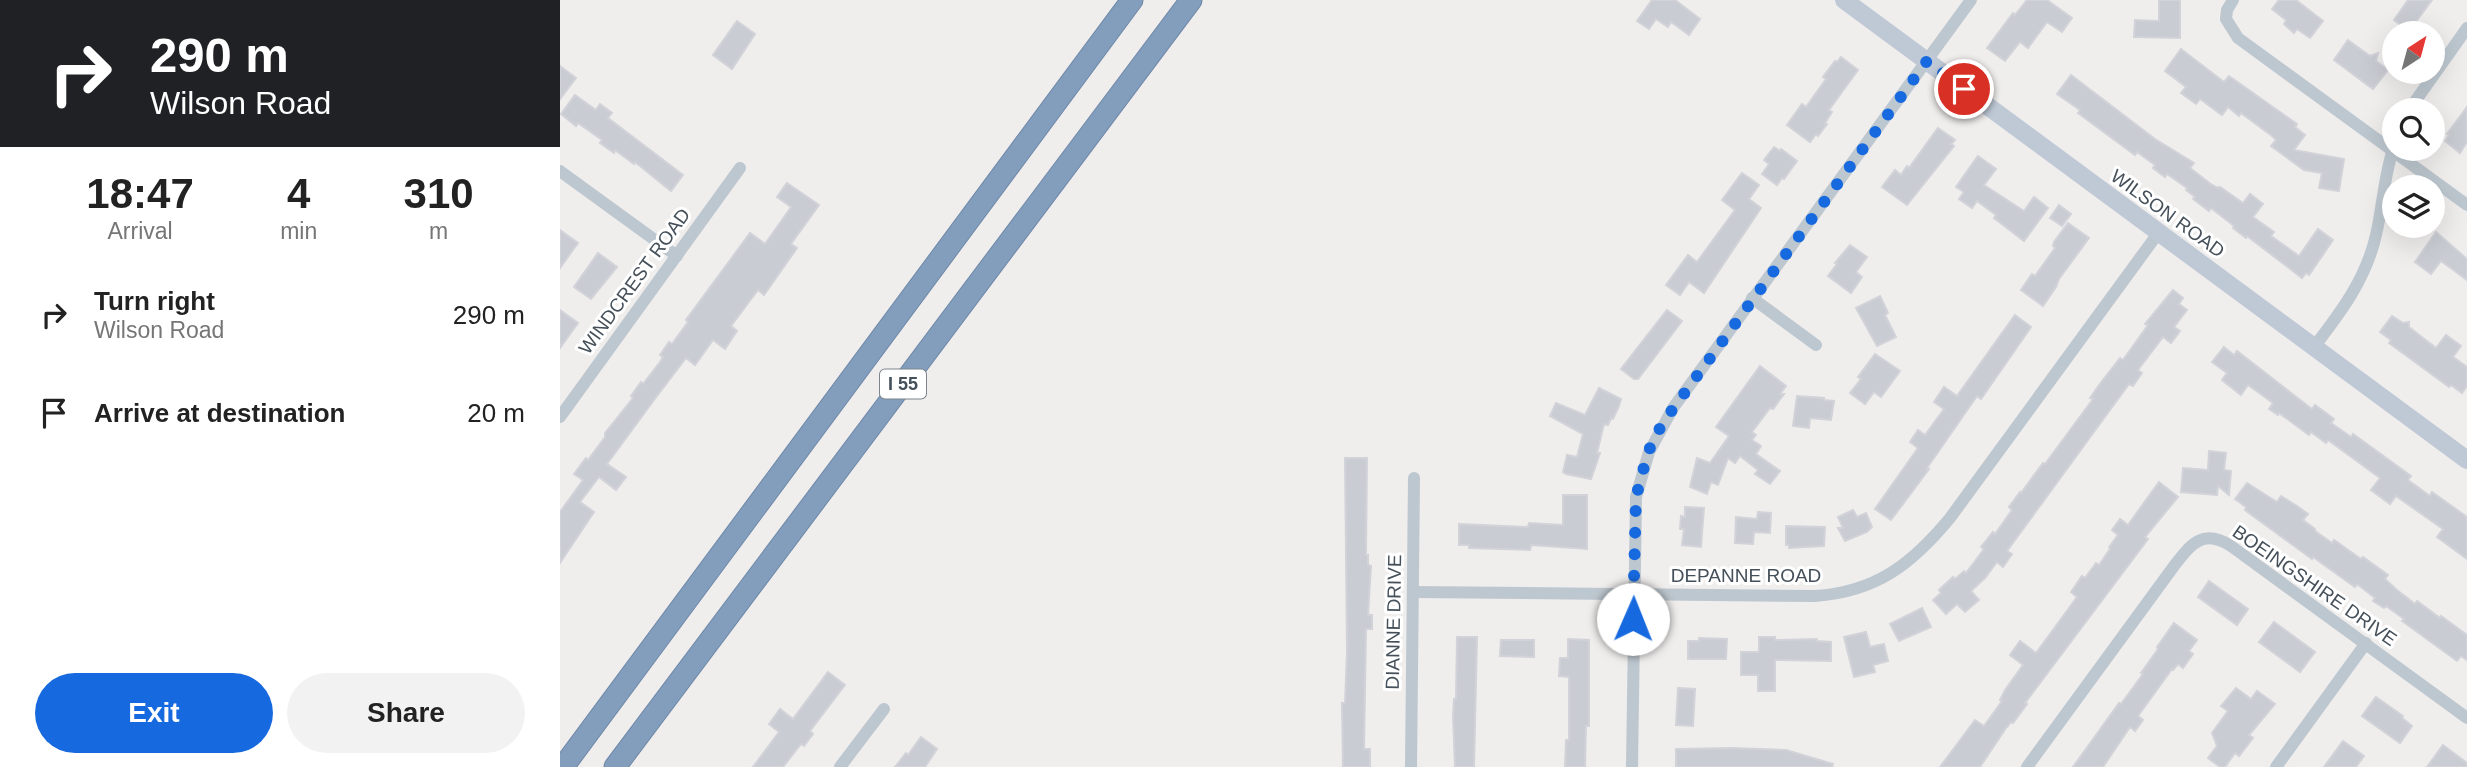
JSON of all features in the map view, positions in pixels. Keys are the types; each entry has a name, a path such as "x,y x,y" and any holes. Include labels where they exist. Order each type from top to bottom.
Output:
{"highway":[{"name":"I 55","path":"564,767 1132,0"},
{"name":"I 55","path":"615,767 1191,0"}],"street":[{"name":"WILSON ROAD","path":"1844,0 2467,460"},
{"path":"1632,767 1636,497 1648,452 1670,412 1972,0"},
{"path":"2233,0 2226,19 2238,38 2382,139"},
{"path":"2417,98 2467,28"},
{"path":"2314,347 2353,294 2368,262 2377,233 2390,161"},
{"path":"2411,161 2467,205"},
{"name":"WINDCREST ROAD","path":"560,417 740,168"},
{"path":"560,171 677,256"},
{"name":"DEPANNE ROAD","path":"1413,592 1838,594 1869,585 1910,561 1950,518 2159,232"},
{"path":"1752,298 1816,345"},
{"name":"DIANNE DRIVE","path":"1411,767 1414,478"},
{"name":"BOEINGSHIRE DRIVE","path":"2027,767 2174,566 2191,545 2198,540 2211,538 2225,542 2467,718"},
{"path":"2276,767 2366,643"},
{"path":"840,767 884,709"}],"building":[{"path":"1652,0 1675,0 1700,19 1689,35 1671,22 1668,27 1656,19 1649,29 1637,21"},
{"path":"2027,0 2047,0 2072,18 2062,32 2047,22 2028,48 2020,42 2005,61 1987,48 2013,13 2015,15"},
{"path":"2159,0 2180,0 2180,38 2134,37 2135,20 2159,21"},
{"path":"2279,0 2296,0 2323,21 2310,38 2297,29 2294,33 2284,24 2286,20 2272,9"},
{"path":"2408,0 2432,0 2416,21 2394,20"},
{"path":"737,21 755,34 732,69 713,55"},
{"path":"2348,40 2370,56 2378,53 2376,61 2382,66 2382,78 2373,89 2334,60"},
{"path":"2181,49 2224,82 2229,76 2297,124 2295,127 2305,135 2294,150 2344,159 2339,191 2319,188 2322,173 2304,170 2271,146 2276,140 2241,113 2239,116 2228,107 2222,115 2200,99 2196,104 2181,93 2186,87 2165,71"},
{"path":"1841,57 1858,70 1829,110 1832,112 1825,123 1827,124 1810,142 1787,125 1802,104 1806,107 1826,79 1823,77"},
{"path":"560,66 576,78 560,99"},
{"path":"2071,75 2155,139 2194,163 2190,168 2212,185 2220,187 2243,203 2250,194 2263,204 2253,217 2274,232 2271,236 2299,256 2318,229 2333,240 2309,275 2306,273 2302,278 2233,228 2234,226 2211,208 2209,211 2193,199 2195,197 2187,188 2167,174 2165,177 2153,168 2155,165 2137,152 2135,155 2078,113 2080,110 2057,94"},
{"path":"575,95 596,110 600,104 612,113 608,118 683,175 671,191 635,162 634,164 615,150 614,153 600,143 602,140 578,123 576,126 561,114"},
{"path":"2467,107 2467,142 2460,153 2445,141 2449,135 2447,134"},
{"path":"1938,128 1955,140 1951,144 1954,146 1907,205 1882,187 1895,170 1901,175 1907,166 1909,168"},
{"path":"1774,147 1797,161 1777,185 1762,174 1769,164 1764,160"},
{"path":"1978,156 1996,169 1984,185 2024,211 2034,197 2048,208 2024,241 1977,201 1972,208 1959,199 1964,192 1956,187"},
{"path":"1742,173 1759,185 1749,199 1761,208 1704,293 1689,282 1680,295 1666,285 1688,255 1697,262 1735,210 1722,200"},
{"path":"787,183 819,205 791,244 797,248 764,295 758,290 731,326 737,331 725,349 713,340 695,365 686,358 657,396 607,464 626,477 616,490 599,477 580,502 594,512 560,563 560,512 583,480 574,474 605,437 605,433 633,398 631,396 641,382 643,384 660,362 663,357 660,355 669,342 672,344 688,322 686,320 750,233 765,244 791,207 777,197"},
{"path":"2059,205 2071,214 2062,226 2050,218"},
{"path":"2068,223 2089,238 2043,306 2021,290 2055,248 2054,242"},
{"path":"560,230 578,243 560,268"},
{"path":"2432,238 2443,238 2467,259 2467,280 2441,261 2431,274 2415,262"},
{"path":"1850,245 1867,257 1856,272 1862,277 1851,293 1828,276"},
{"path":"598,253 617,267 591,299 574,287"},
{"path":"2173,290 2183,298 2179,304 2187,310 2174,327 2180,331 2171,343 2163,337 2138,370 2142,373 2133,386 2129,384 2007,551 2012,554 2003,567 1997,562 1971,591 1979,600 1965,612 1957,604 1946,614 1933,600 1941,593 1939,590 1953,577 1955,579 1964,571 1966,573 1984,549 1981,547 1993,532 1995,534 2012,510 2009,507 2043,463 2045,464 2093,399 2090,398 2099,385 2120,358 2123,360 2148,325 2145,324"},
{"path":"1880,296 1888,313 1885,315 1896,337 1877,346 1856,308"},
{"path":"560,310 578,323 560,348"},
{"path":"1667,310 1682,321 1638,379 1634,379 1621,369"},
{"path":"2015,315 2031,327 1981,399 1977,396 1927,468 1929,469 1891,520 1875,509 1918,448 1910,442 1918,430 1925,435 1944,409 1934,402 1944,387 1957,396"},
{"path":"2392,316 2403,323 2409,322 2409,327 2436,348 2446,335 2461,346 2453,357 2467,367 2467,386 2462,393 2451,385 2449,387 2389,343 2391,340 2380,332"},
{"path":"2224,347 2234,355 2237,351 2312,409 2315,405 2334,419 2331,423 2351,437 2353,434 2411,476 2408,480 2430,496 2432,492 2467,517 2467,559 2437,537 2443,529 2396,496 2390,504 2371,490 2380,478 2328,440 2326,443 2311,432 2309,435 2269,409 2273,403 2248,385 2241,395 2222,380 2227,373 2212,362"},
{"path":"1875,354 1900,371 1881,397 1874,392 1865,404 1850,393"},
{"path":"1760,366 1786,386 1780,394 1784,394 1773,409 1770,408 1752,432 1756,435 1752,440 1761,446 1756,454 1780,471 1770,484 1755,474 1758,470 1740,456 1735,463 1728,458 1718,485 1711,482 1707,494 1690,487 1697,458 1710,463 1729,436 1716,427"},
{"path":"1599,388 1621,399 1613,419 1611,418 1608,425 1604,424 1597,453 1600,453 1591,479 1566,474 1563,472 1567,455 1577,457 1583,434 1550,416 1556,403 1585,415"},
{"path":"1797,396 1834,401 1831,420 1810,418 1809,428 1793,426"},
{"path":"2209,451 2226,453 2224,470 2231,471 2229,495 2218,486 2217,495 2181,492 2183,468 2208,470"},
{"path":"1345,458 1367,458 1366,555 1368,565 1371,566 1368,615 1372,615 1372,629 1366,629 1364,749 1370,749 1370,767 1343,767 1342,703 1345,703 1347,651"},
{"path":"2159,482 2178,497 2145,537 2148,539 2025,703 2027,704 2013,723 2006,728 1980,767 1940,767 1975,720 1984,726 2002,701 2000,700 2005,690 2023,665 2010,655 2020,641 2036,653 2077,597 2071,592 2082,576 2085,578 2096,563 2099,565 2110,549 2118,535 2112,530 2120,519 2128,525"},
{"path":"2247,483 2277,502 2281,496 2297,506 2308,514 2303,520 2315,531 2332,543 2334,540 2361,559 2363,557 2388,575 2385,579 2415,604 2417,601 2467,635 2467,660 2461,656 2457,661 2386,606 2384,608 2373,601 2375,598 2357,584 2355,587 2313,557 2312,559 2245,510 2246,507 2235,499"},
{"path":"1563,495 1587,495 1587,549 1531,545 1530,550 1469,548 1469,545 1459,545 1459,524 1528,527 1529,523 1563,525"},
{"path":"1685,507 1704,508 1701,547 1682,545 1684,529 1680,529 1681,516 1685,517"},
{"path":"1853,510 1857,517 1866,513 1872,527 1867,532 1845,541 1838,528 1843,528 1838,517"},
{"path":"1758,512 1771,513 1770,533 1754,532 1753,544 1735,543 1736,517 1757,519"},
{"path":"1786,526 1825,527 1824,546 1789,548 1789,545 1786,545"},
{"path":"2209,581 2248,609 2237,625 2198,597"},
{"path":"1922,608 1931,627 1899,641 1890,624"},
{"path":"2274,622 2315,652 2300,672 2259,642"},
{"path":"2174,623 2197,640 2189,651 2193,654 2183,668 2178,664 2172,669 2138,716 2143,720 2135,731 2130,727 2103,767 2073,767 2143,674 2141,673"},
{"path":"1866,632 1870,647 1884,644 1888,661 1873,665 1875,672 1854,677 1844,637"},
{"path":"1457,637 1477,637 1474,767 1455,767 1453,716 1456,699"},
{"path":"1759,637 1831,642 1831,661 1775,660 1775,691 1758,691 1758,675 1741,675 1741,652 1759,652"},
{"path":"1699,638 1727,639 1726,659 1688,659 1688,641 1699,641"},
{"path":"1568,639 1589,640 1589,726 1586,726 1585,767 1565,767 1566,740 1569,740 1569,677 1559,676 1560,658 1568,658"},
{"path":"1501,640 1534,640 1534,657 1500,656"},
{"path":"828,672 845,685 810,731 813,734 804,746 801,744 783,767 753,767 779,732 769,724 780,709 793,719"},
{"path":"1678,688 1695,689 1693,726 1676,725"},
{"path":"2236,688 2251,699 2257,691 2275,704 2249,735 2253,738 2239,756 2235,753 2225,767 2220,767 2208,758 2217,746 2212,733 2228,711 2221,706"},
{"path":"2376,697 2403,716 2412,726 2400,743 2362,716"},
{"path":"921,737 937,749 925,767 895,767 906,753 908,755"},
{"path":"2343,741 2364,756 2356,767 2324,767"},
{"path":"2443,745 2467,763 2467,767 2427,767"},
{"path":"1676,749 1786,750 1833,764 1832,767 1676,767"}],"route":[{"path":"1633,619 1636,497 1648,452 1662,424 1927,61 1964,89"}]}
